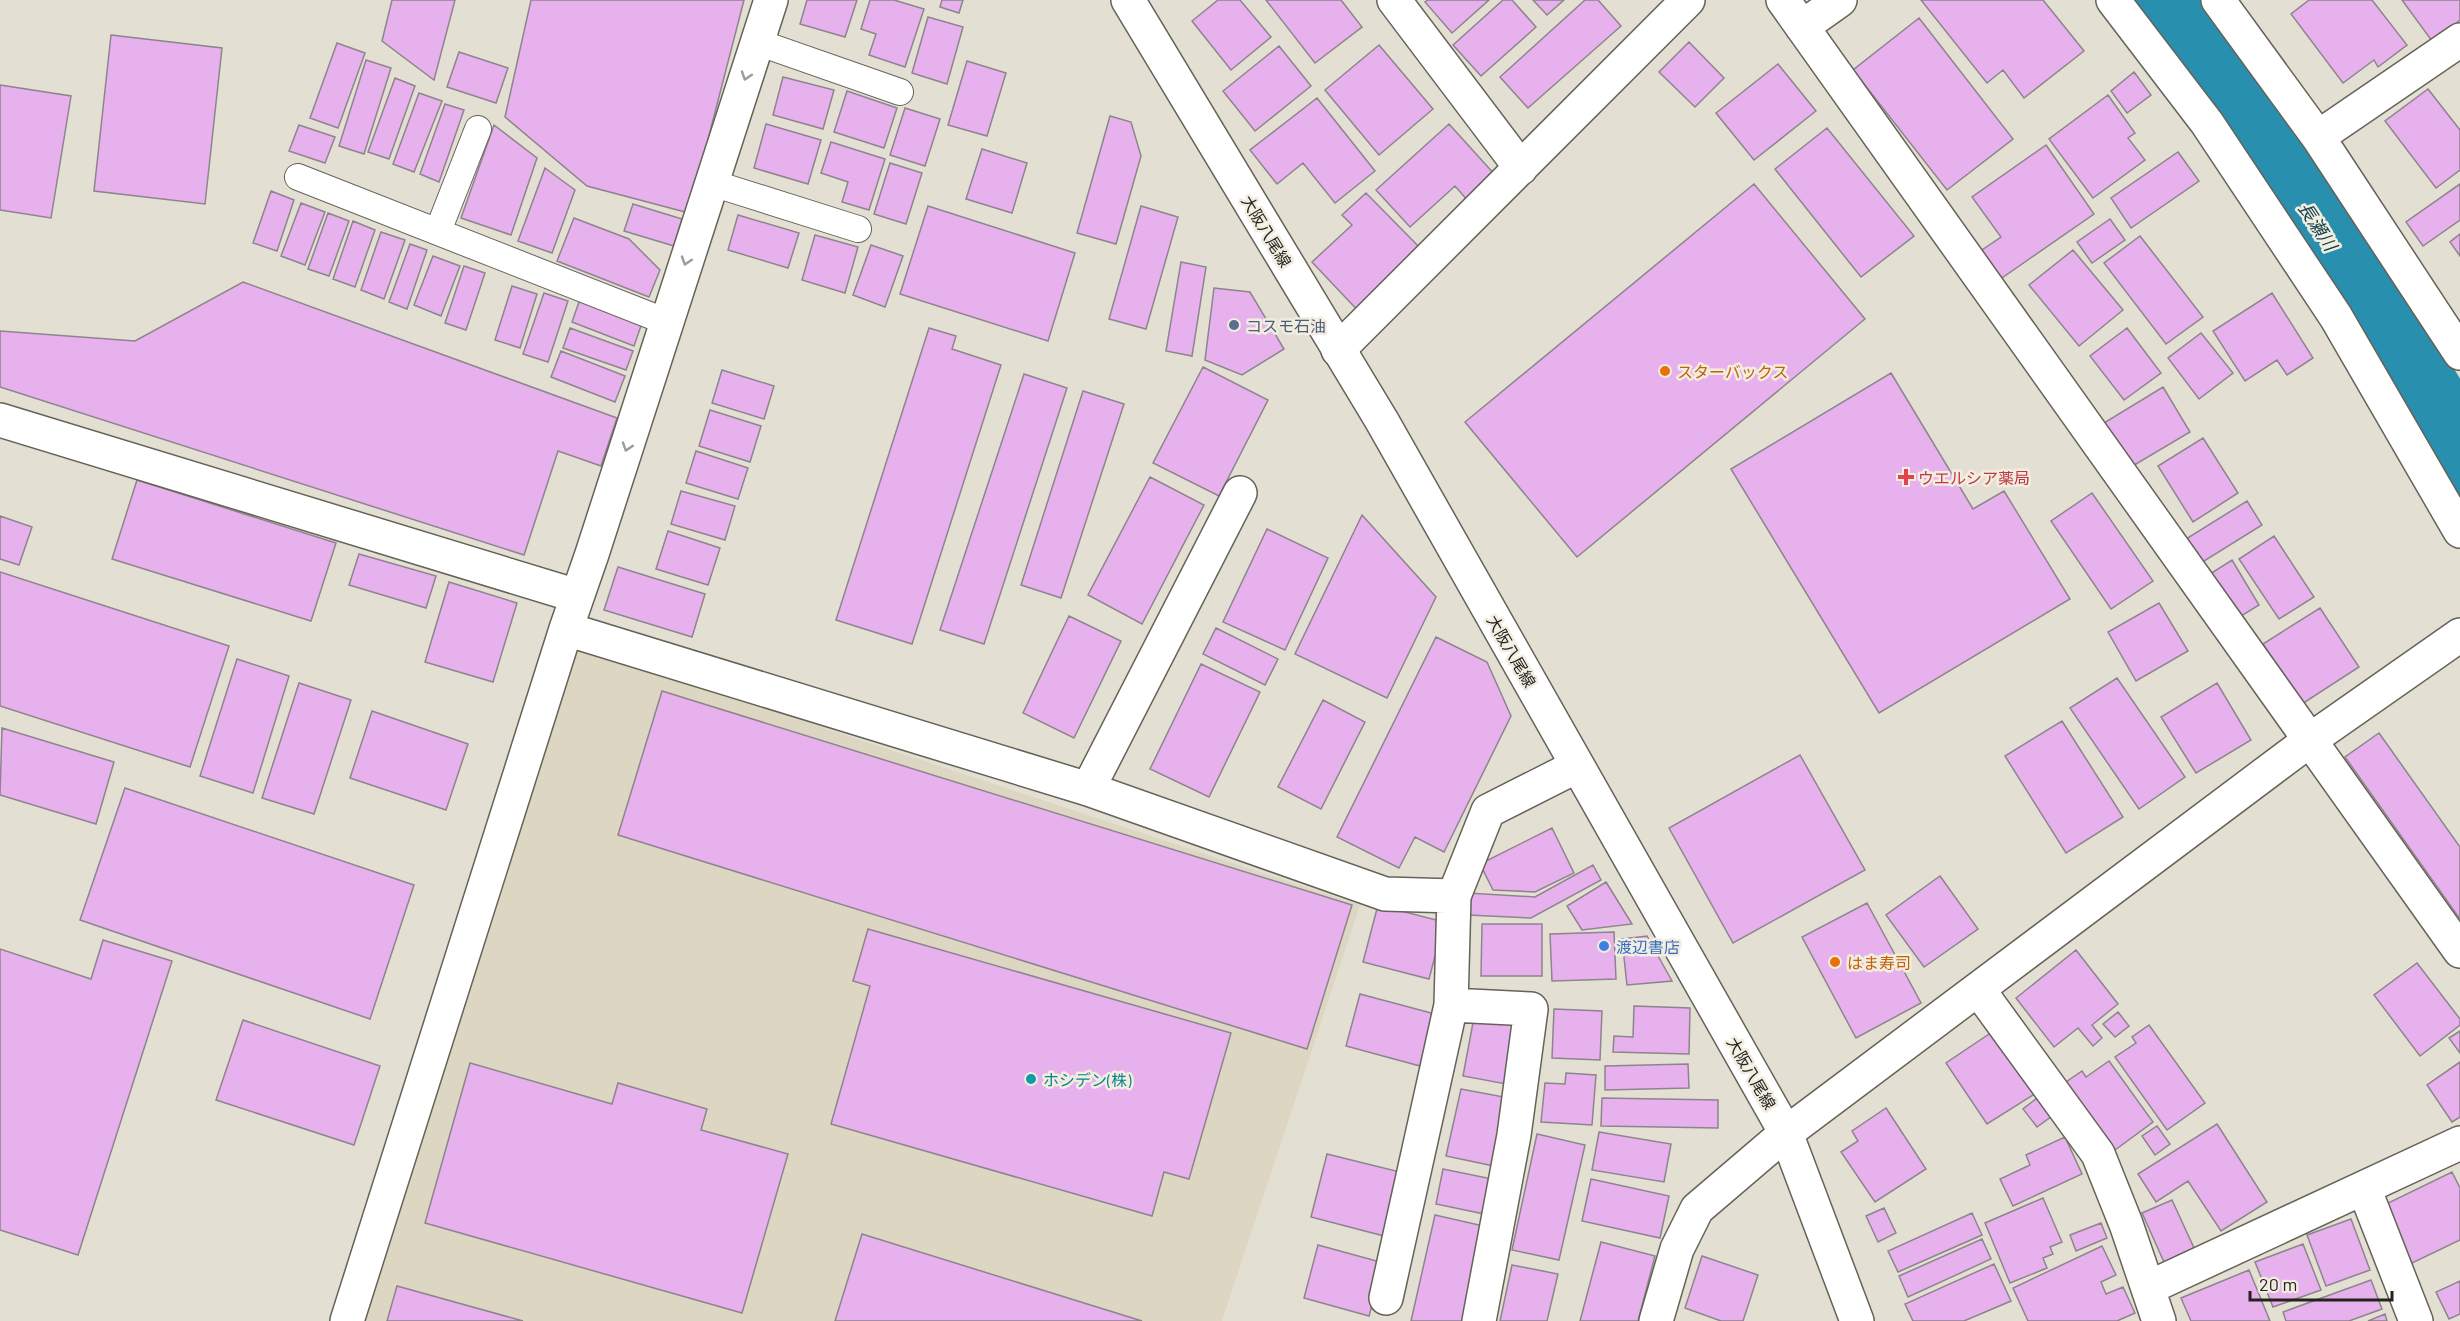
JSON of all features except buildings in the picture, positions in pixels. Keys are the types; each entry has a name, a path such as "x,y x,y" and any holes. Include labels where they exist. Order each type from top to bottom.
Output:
{"street":[{"path":"347,1321 576,596 592,554 771,0"},
{"name":"大阪八尾線","path":"1128,0 1382,421 1786,1133 1857,1321"},
{"path":"1394,0 1521,168"},
{"path":"1338,350 1688,0"},
{"path":"1783,0 2460,951"},
{"path":"1802,27 1840,0"},
{"path":"2113,0 2207,123 2336,317 2460,531"},
{"path":"2218,0 2318,137 2460,353"},
{"path":"2318,137 2460,40"},
{"path":"0,420 576,596"},
{"path":"1088,789 1240,493"},
{"path":"566,629 1088,789 1385,894 1454,896"},
{"path":"1656,1321 1677,1249 1697,1209 1786,1133 2310,740 2460,635"},
{"path":"1386,1298 1451,1005 1454,896 1488,811 1577,766"},
{"path":"1978,989 2098,1154 2159,1321"},
{"path":"1451,1005 1531,1010 1514,1135 1479,1321"},
{"path":"2148,1288 2460,1143"},
{"path":"2364,1188 2416,1321"}],"lane":[{"path":"757,42 900,92"},
{"path":"438,231 478,129"},
{"path":"298,177 667,322"},
{"path":"711,183 858,230"}],"shaded area":[{"path":"579,647 1360,905 1222,1321 356,1321"}],"waterway":[{"name":"長瀬川","path":"2159,0 2229,92 2332,247 2460,463"}],"place":[{"name":"コスモ石油","path":"1234,325"},
{"name":"スターバックス","path":"1665,371"},
{"name":"ウエルシア薬局","path":"1906,477"},
{"name":"渡辺書店","path":"1604,946"},
{"name":"はま寿司","path":"1835,962"},
{"name":"ホシデン(株)","path":"1031,1079"}]}
